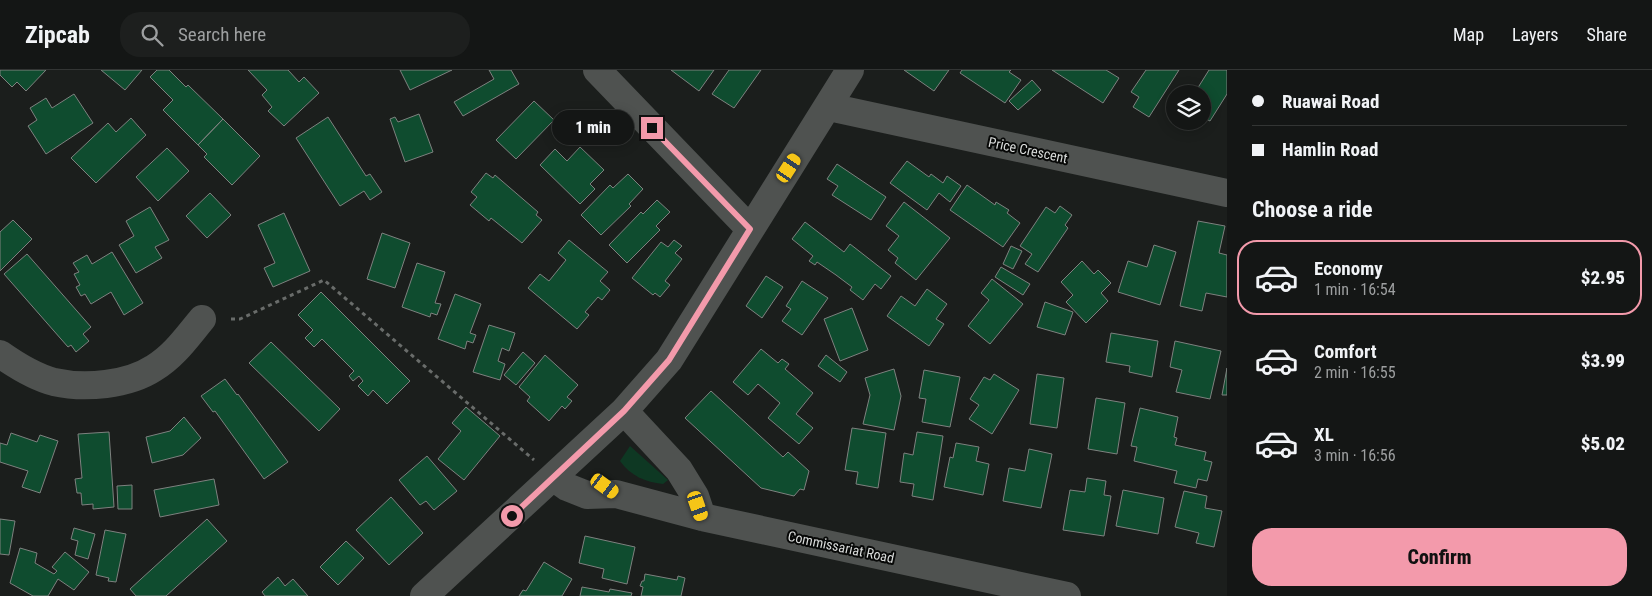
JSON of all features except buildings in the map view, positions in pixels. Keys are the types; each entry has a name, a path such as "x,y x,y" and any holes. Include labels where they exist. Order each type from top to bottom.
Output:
{"street":[{"path":"597,70 750,229"},
{"path":"424,596 624,411 669,360 750,229 829,107 850,70"},
{"name":"Price Crescent","path":"829,107 1227,193"},
{"path":"0,354 28,372 56,382 79,384 111,383 143,375 156,367 174,353 202,319"},
{"path":"624,411 679,470 694,496 702,517"},
{"name":"Commissariat Road","path":"561,470 616,494 702,517 1067,596"}],"path":[{"path":"231,320 240,319 324,280 561,470"}],"green space":[{"path":"630,446 668,480 663,484 650,482 629,471 620,461"}],"route":[{"path":"512,516 624,411 669,360 750,229 652,128"}]}
